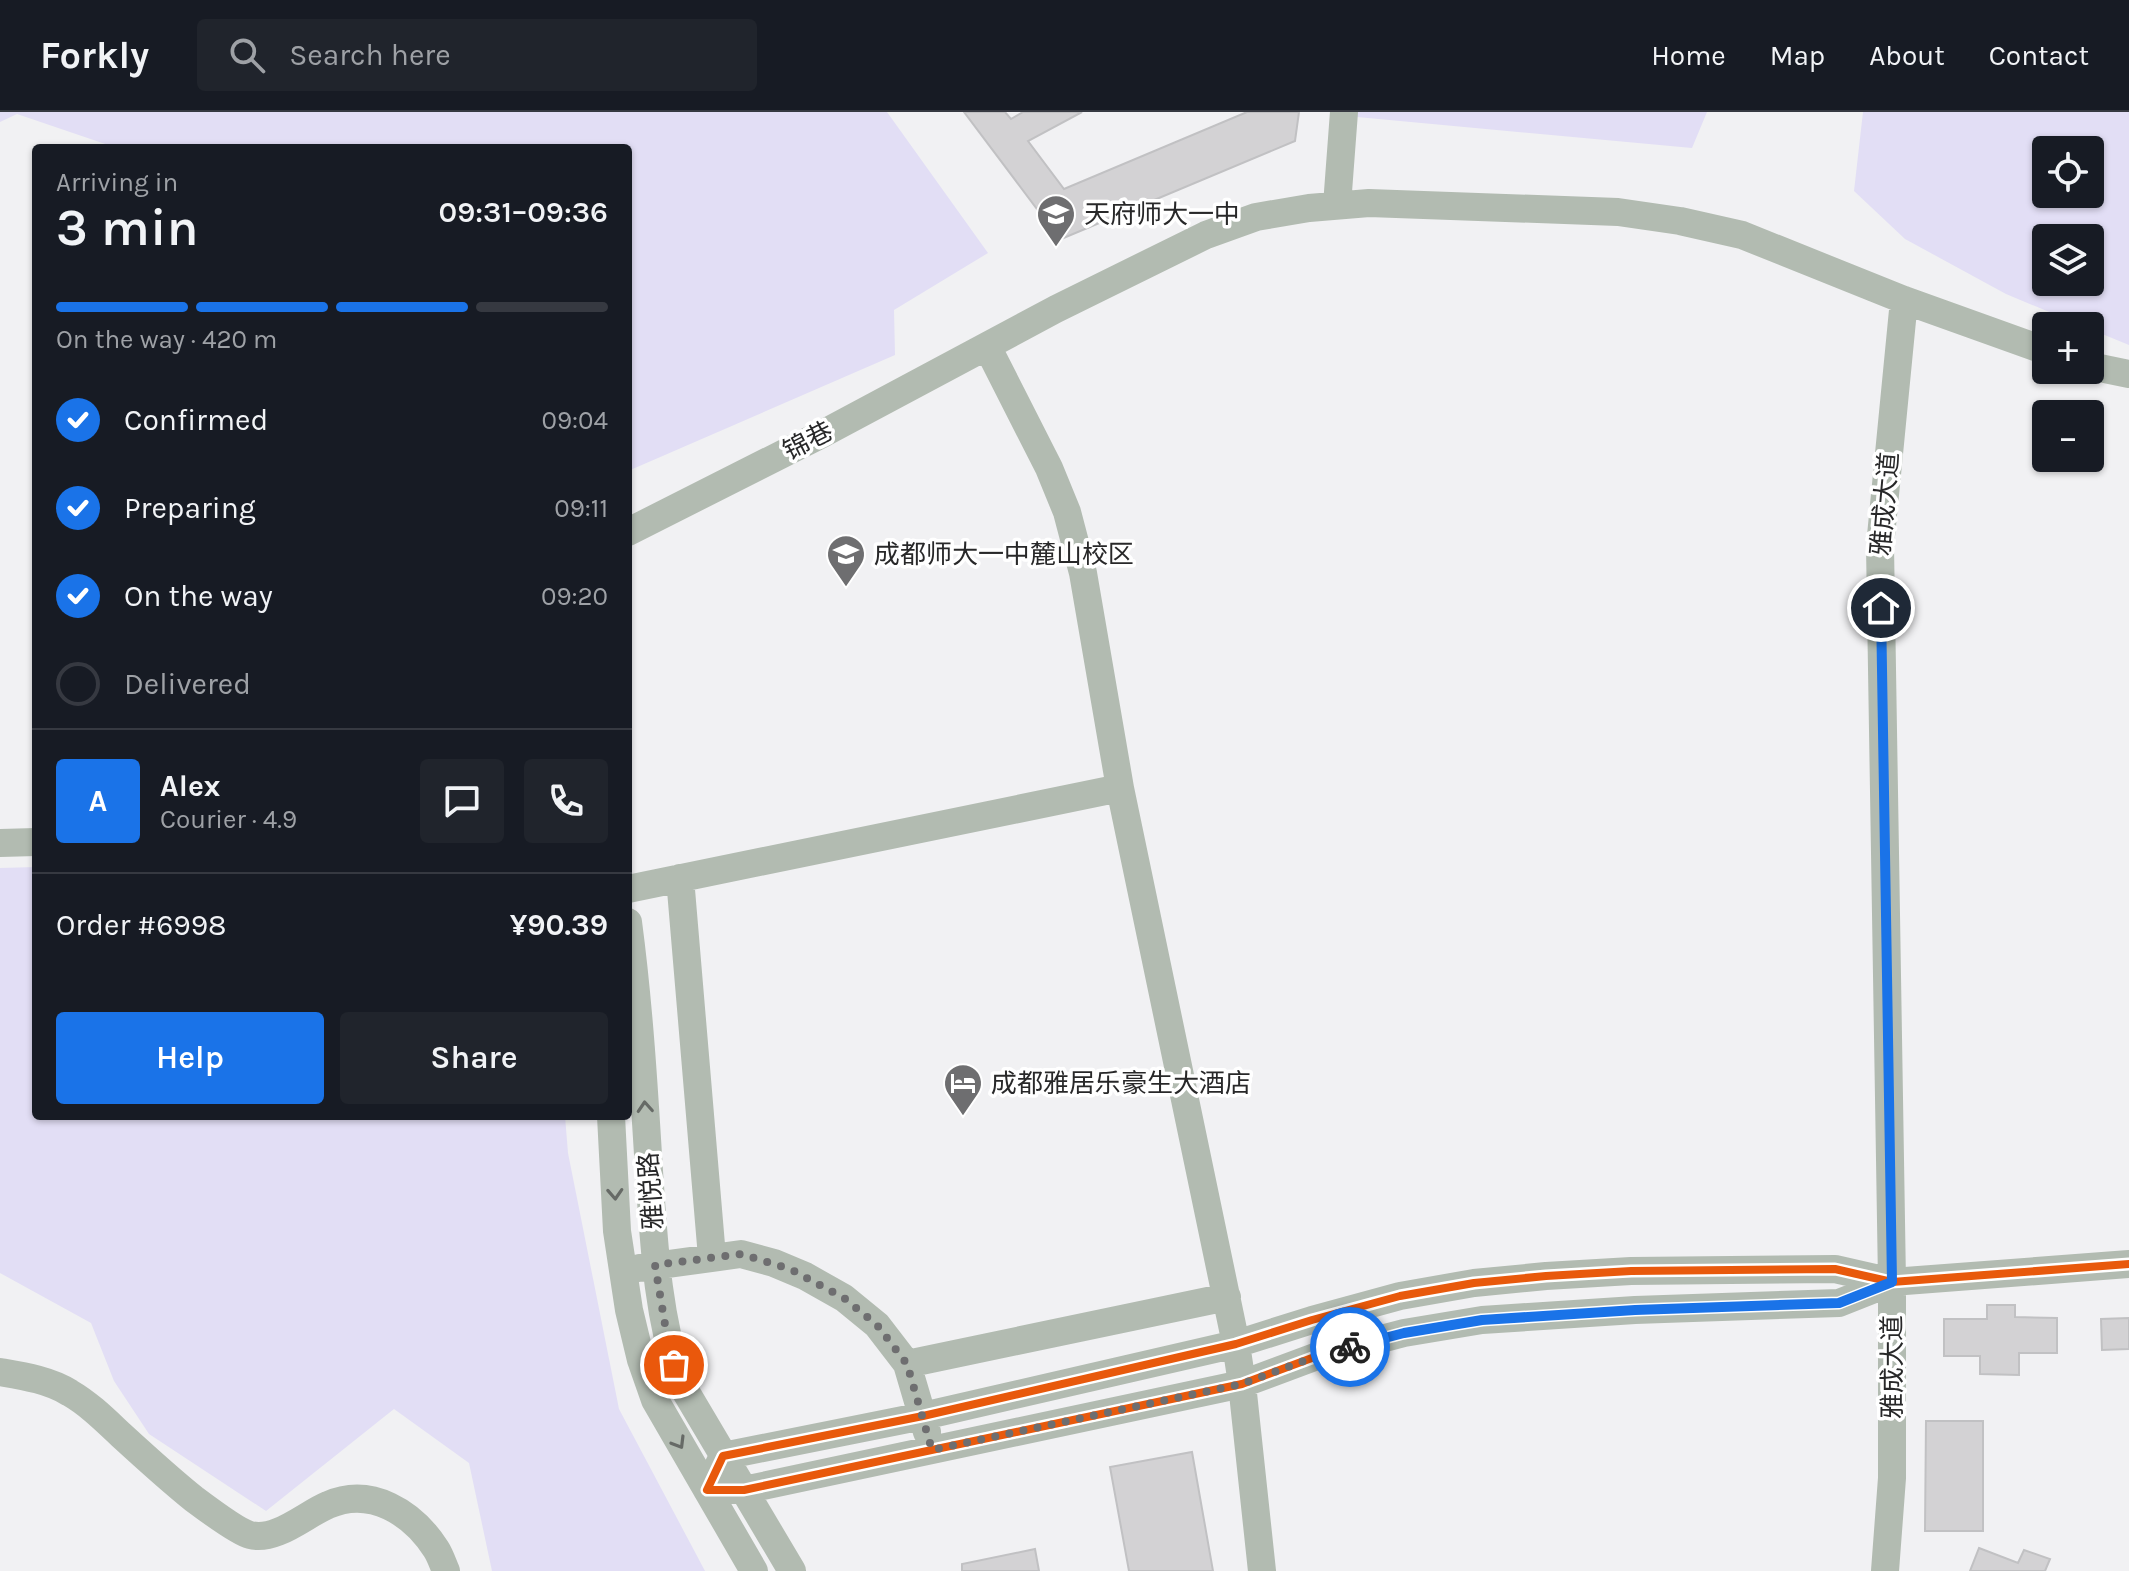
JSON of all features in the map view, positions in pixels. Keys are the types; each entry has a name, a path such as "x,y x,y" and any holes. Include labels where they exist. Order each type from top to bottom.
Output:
{"street":[{"path":"1337,205 1344,112"},
{"name":"锦巷","path":"632,530 824,433 1056,309 1206,235 1256,217 1337,205 1369,203 1618,212 1680,221 1742,235 1904,300 2032,346"},
{"name":"雅成大道","path":"1885,1571 1892,1478 1892,1282 1880,546 1904,300"},
{"path":"987,346 1049,468 1067,512 1083,573 1120,788 1236,1344 1262,1571"},
{"path":"2104,369 2129,374"},
{"path":"632,888 1120,788"},
{"path":"0,843 32,842"},
{"path":"680,878 712,1257"},
{"name":"雅悦路","path":"632,953 655,1265 669,1348 680,1382 792,1571"},
{"path":"611,1120 617,1231 629,1310 641,1360 655,1400 754,1571"},
{"path":"622,1270 741,1254 805,1276 844,1298 877,1325 907,1364 932,1450"},
{"path":"707,1490 723,1456 923,1416 1236,1344 1400,1296 1474,1283 1631,1271 1835,1269 1892,1282 2129,1264"},
{"path":"707,1490 744,1490 1242,1384 1320,1355 1404,1333 1482,1320 1620,1311 1839,1303 1892,1282"},
{"path":"907,1364 1227,1297"},
{"path":"0,1372 36,1379 68,1391 91,1407 171,1481 210,1511 250,1535 281,1531 329,1504 348,1499 368,1499 387,1503 414,1522 436,1549 446,1571"}],"shaded area":[{"path":"0,112 887,112 988,253 894,310 895,355 632,469 632,144 105,144 17,114 0,122"},
{"path":"1357,112 1707,112 1692,148 1357,117"},
{"path":"1863,112 2129,112 2129,345 2104,335 2104,312 2049,312 2006,294 1905,239 1854,191"},
{"path":"32,867 32,1120 565,1120 568,1153 619,1409 705,1571 492,1571 469,1463 394,1409 266,1511 149,1434 114,1381 91,1323 0,1273 0,868"}],"building":[{"path":"964,112 1005,112 1011,119 1023,112 1082,112 1028,141 1064,189 1247,112 1299,112 1295,141 1054,242 1050,199 1037,209"},
{"path":"1987,1305 2015,1305 2015,1317 2057,1318 2057,1353 2019,1353 2019,1375 1980,1374 1980,1356 1944,1356 1944,1319 1987,1319"},
{"path":"2129,1318 2129,1349 2102,1350 2101,1319"},
{"path":"1926,1421 1983,1421 1983,1531 1925,1531"},
{"path":"1192,1452 1213,1571 1129,1571 1110,1467"},
{"path":"1979,1548 2018,1563 2024,1550 2050,1559 2045,1571 1970,1571"},
{"path":"1035,1549 1039,1571 962,1571 962,1564"}],"cycle path":[{"path":"1892,1282 1835,1269 1631,1271 1474,1283 1400,1296 1236,1344 923,1416 723,1456 707,1490 744,1490 1242,1384 1320,1355 1404,1333 1482,1320 1635,1310 1839,1303 1892,1282 2129,1264"}],"way so far":[{"path":"674,1365 655,1265 741,1254 805,1276 844,1298 877,1325 907,1364 932,1450 1242,1384 1350,1347"}],"place":[{"name":"天府师大一中","path":"1056,248"},
{"name":"成都师大一中麓山校区","path":"846,588"},
{"name":"成都雅居乐豪生大酒店","path":"963,1117"}],"route":[{"path":"1350,1347 1404,1333 1482,1320 1635,1310 1839,1303 1892,1282 1881,608"}]}
